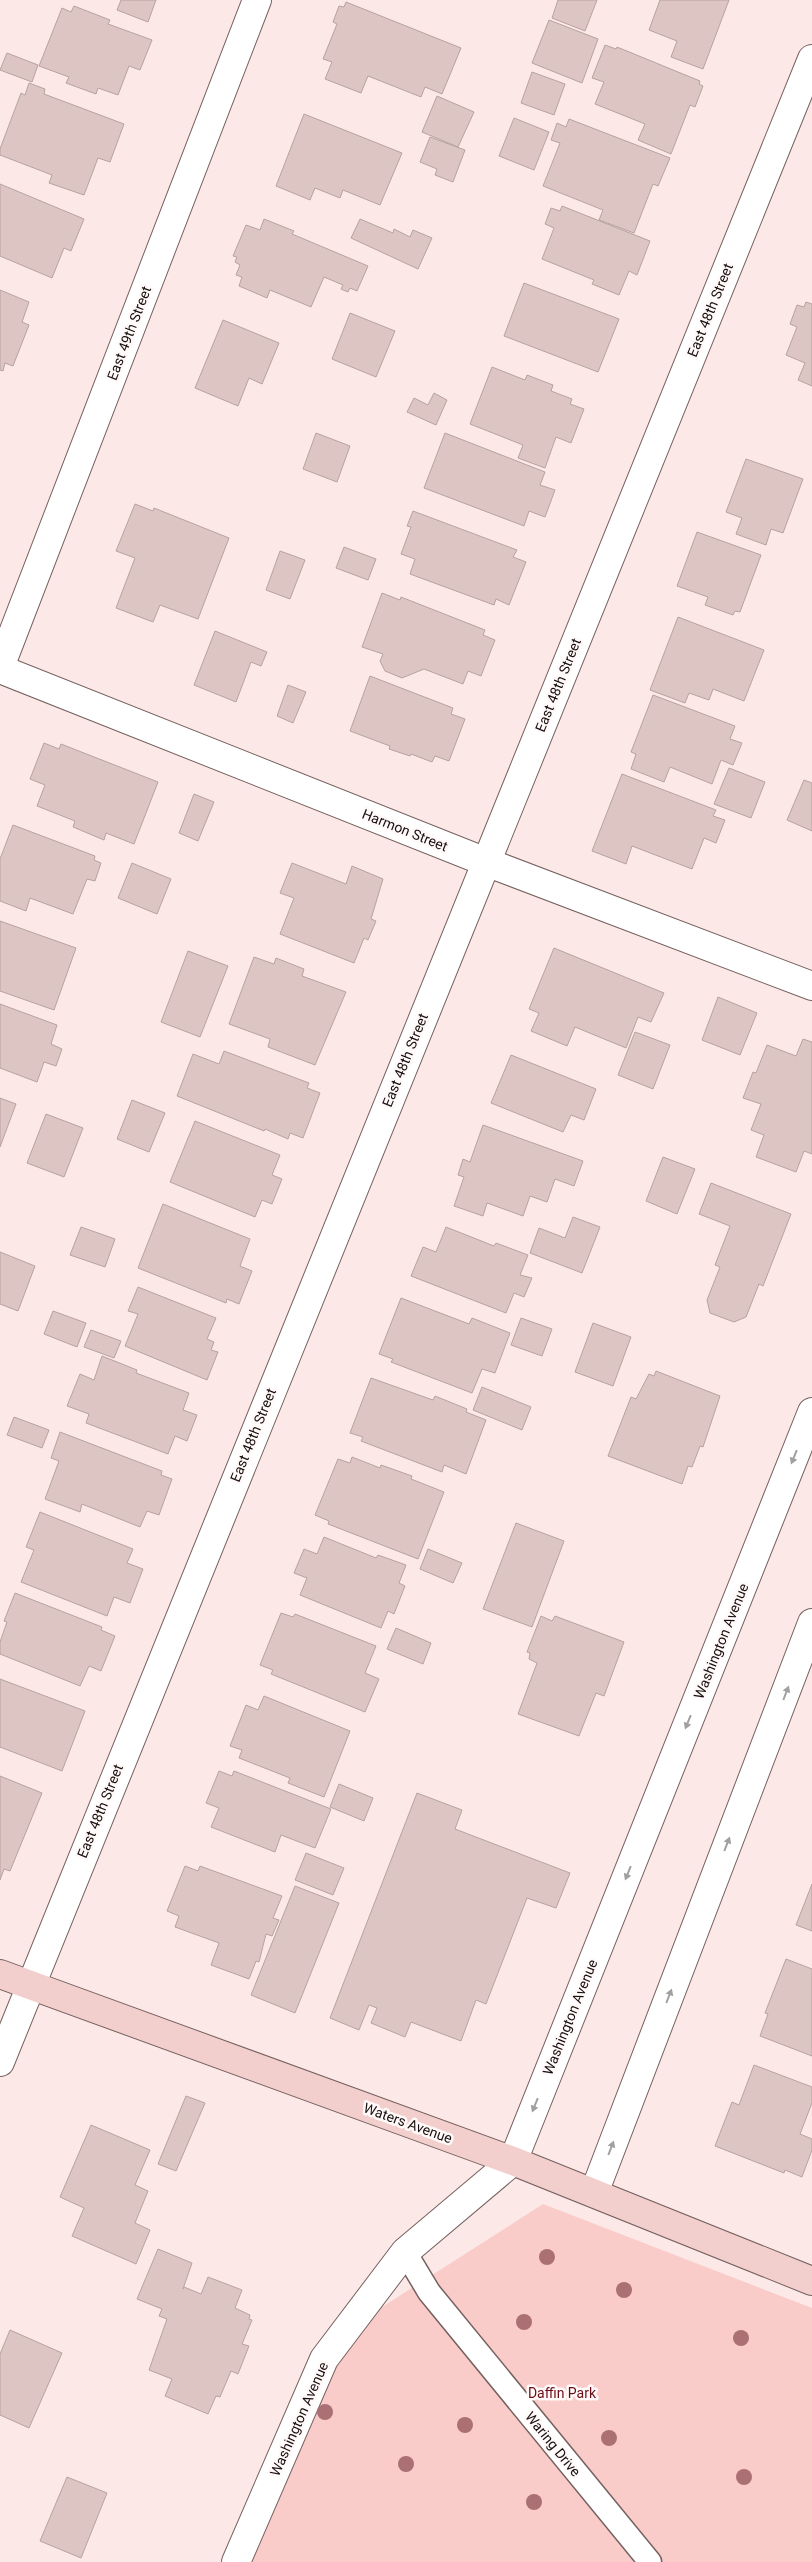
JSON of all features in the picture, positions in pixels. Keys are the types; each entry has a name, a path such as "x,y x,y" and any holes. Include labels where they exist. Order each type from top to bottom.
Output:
{"main road":[{"name":"Waters Avenue","path":"0,1974 513,2161 812,2281"}],"street":[{"name":"East 49th Street","path":"0,668 257,0"},
{"name":"East 48th Street","path":"0,2062 812,59"},
{"name":"Harmon Street","path":"0,668 486,862 812,986"},
{"name":"Washington Avenue","path":"236,2562 324,2359 405,2252 513,2161 812,1412"},
{"path":"594,2194 812,1624"}],"lane":[{"name":"Waring Drive","path":"405,2252 429,2292 650,2562"}],"green space":[{"name":"Daffin Park","path":"543,2204 812,2308 812,2562 252,2562 354,2325"}],"building":[{"path":"121,0 156,0 148,22 117,10"},
{"path":"558,0 597,0 585,31 552,18"},
{"path":"660,0 729,0 703,69 671,57 677,41 649,30"},
{"path":"346,2 461,48 442,94 425,87 421,97 368,76 361,93 325,79 332,62 323,59 337,24 333,22 339,6 344,7"},
{"path":"74,6 110,20 108,24 152,40 140,70 129,66 118,95 98,88 96,94 66,83 69,77 39,66 62,8 71,12"},
{"path":"549,20 598,39 582,83 532,63"},
{"path":"605,45 616,49 617,47 700,81 699,84 703,86 695,107 690,105 671,154 638,140 645,124 595,104 604,82 592,78"},
{"path":"7,53 38,65 32,82 0,70"},
{"path":"532,72 565,84 554,115 521,103"},
{"path":"29,83 45,89 44,94 124,124 110,162 98,158 84,195 49,183 52,175 0,155 0,149 21,93 25,95"},
{"path":"437,96 474,112 458,147 422,132"},
{"path":"304,114 402,153 380,205 343,190 340,198 315,188 310,200 276,186"},
{"path":"514,118 549,132 534,170 499,156"},
{"path":"569,119 670,158 658,186 653,184 634,233 599,220 603,210 543,186 560,143 551,140 557,123 566,127"},
{"path":"430,137 465,150 453,182 435,175 437,169 420,162"},
{"path":"0,184 84,219 71,251 64,248 52,278 0,256"},
{"path":"562,206 650,241 637,275 629,271 619,295 592,284 594,280 542,259 554,228 545,224 551,208 560,211"},
{"path":"264,219 294,231 292,234 368,266 357,291 350,288 348,292 341,289 343,285 324,277 311,307 270,290 267,298 239,286 242,277 236,275 240,265 235,262 237,257 233,256 246,225 260,230"},
{"path":"360,219 393,233 394,229 410,237 413,230 432,238 418,269 351,238"},
{"path":"524,283 619,319 598,372 504,336"},
{"path":"0,290 29,302 22,322 29,325 13,366 5,363 3,371 0,370"},
{"path":"806,302 812,304 812,386 798,380 805,363 786,355 797,327 790,324 797,305 804,307"},
{"path":"350,313 395,331 376,377 332,359"},
{"path":"223,320 279,343 262,384 249,378 238,406 195,388"},
{"path":"492,367 525,380 527,375 553,385 551,391 572,399 570,404 584,409 571,443 556,437 545,468 518,458 523,445 470,424"},
{"path":"434,393 447,400 436,425 407,412 414,398 428,405"},
{"path":"316,433 350,446 337,482 303,469"},
{"path":"445,433 545,472 540,485 555,490 545,517 529,511 524,526 424,488"},
{"path":"746,459 803,479 783,533 771,529 766,545 736,534 742,518 726,512"},
{"path":"135,504 153,511 154,508 229,538 198,619 160,605 153,622 116,608 135,558 116,551"},
{"path":"413,511 517,550 513,557 526,562 509,605 496,599 494,605 410,574 415,559 401,554 411,527 407,526"},
{"path":"697,532 761,555 740,612 735,611 733,615 705,605 708,597 677,586"},
{"path":"344,547 376,559 368,580 336,568"},
{"path":"280,551 305,560 290,599 266,590"},
{"path":"382,593 400,600 401,597 485,630 483,635 495,640 481,676 468,671 463,684 424,669 402,678 385,671 380,661 383,654 362,647"},
{"path":"678,617 764,650 744,701 713,689 709,700 689,693 685,703 650,690"},
{"path":"215,631 267,652 261,666 251,662 236,702 194,685"},
{"path":"370,676 453,708 451,714 465,719 449,761 435,756 432,762 411,754 410,756 389,749 390,746 350,731"},
{"path":"288,685 306,692 293,723 277,716"},
{"path":"653,695 735,726 730,739 742,743 733,765 721,760 712,784 670,767 664,782 631,769 636,754 631,752"},
{"path":"44,743 59,749 61,744 158,782 134,844 106,833 104,840 73,827 75,821 37,806 45,785 30,779"},
{"path":"729,768 765,782 751,818 714,804"},
{"path":"622,774 716,810 713,816 725,820 716,843 704,838 692,869 632,846 626,864 592,851"},
{"path":"804,780 812,783 812,831 787,820"},
{"path":"194,794 214,802 198,841 179,833"},
{"path":"13,825 95,856 94,860 101,863 95,881 87,879 73,914 30,898 26,911 0,901 0,859"},
{"path":"132,863 171,879 157,914 118,898"},
{"path":"292,863 346,884 352,866 383,879 371,919 376,921 368,940 364,938 354,963 280,934 294,898 280,893"},
{"path":"0,921 76,948 54,1010 0,991"},
{"path":"554,948 664,993 651,1022 638,1017 626,1048 575,1027 567,1046 531,1031 539,1013 529,1009"},
{"path":"188,951 228,966 200,1037 161,1022"},
{"path":"254,957 274,964 276,958 304,969 302,976 346,992 315,1065 268,1047 270,1039 229,1024"},
{"path":"718,997 757,1013 740,1055 702,1040"},
{"path":"0,1004 57,1025 51,1044 62,1049 56,1066 44,1062 37,1082 0,1068"},
{"path":"635,1032 670,1045 653,1089 618,1075"},
{"path":"803,1039 812,1042 812,1154 804,1151 796,1172 756,1157 764,1135 751,1130 761,1104 743,1098 753,1072 756,1073 767,1045 796,1056"},
{"path":"224,1051 309,1083 307,1088 320,1093 303,1138 290,1133 288,1139 265,1129 264,1131 177,1096 193,1054 219,1064"},
{"path":"511,1055 596,1089 584,1120 571,1115 563,1132 491,1103"},
{"path":"0,1098 16,1104 0,1147"},
{"path":"132,1100 165,1113 149,1152 117,1139"},
{"path":"46,1114 83,1128 64,1177 27,1163"},
{"path":"195,1121 280,1155 272,1175 282,1179 272,1204 262,1200 255,1217 170,1182"},
{"path":"483,1125 583,1161 574,1186 555,1179 547,1202 530,1196 523,1216 487,1203 483,1216 454,1206 464,1177 458,1175 463,1159 470,1162"},
{"path":"663,1157 695,1169 677,1214 646,1201"},
{"path":"711,1183 791,1214 763,1286 759,1284 746,1317 734,1322 710,1313 707,1300 720,1267 715,1265 730,1226 699,1214"},
{"path":"163,1204 250,1239 240,1266 252,1271 239,1304 227,1299 226,1303 138,1268"},
{"path":"573,1217 600,1227 582,1273 530,1253 539,1228 565,1238"},
{"path":"81,1227 115,1239 105,1267 70,1255"},
{"path":"446,1227 494,1246 496,1243 528,1255 520,1275 532,1278 524,1297 514,1293 506,1313 411,1276 423,1247 436,1252"},
{"path":"0,1252 35,1266 18,1311 0,1304"},
{"path":"138,1287 216,1318 207,1339 214,1342 211,1350 218,1352 207,1380 125,1346 138,1314 128,1311"},
{"path":"401,1298 469,1324 472,1318 510,1333 495,1373 482,1369 472,1393 391,1362 393,1359 379,1354"},
{"path":"53,1311 86,1323 77,1347 44,1334"},
{"path":"521,1318 552,1329 542,1356 511,1345"},
{"path":"593,1323 631,1337 613,1386 575,1372"},
{"path":"91,1330 121,1341 114,1358 84,1347"},
{"path":"102,1356 137,1370 136,1373 189,1393 183,1410 197,1415 187,1441 175,1436 168,1454 86,1423 89,1414 67,1406 80,1374 94,1380"},
{"path":"656,1371 720,1396 703,1447 700,1446 692,1467 688,1466 682,1484 608,1456 631,1397 636,1399 649,1374 654,1376"},
{"path":"371,1378 433,1400 435,1396 467,1409 466,1412 486,1420 466,1474 444,1465 442,1472 361,1441 363,1437 350,1433"},
{"path":"482,1387 531,1407 522,1430 473,1410"},
{"path":"14,1417 49,1430 42,1448 7,1435"},
{"path":"60,1432 162,1471 161,1475 172,1479 159,1515 147,1511 140,1527 82,1504 80,1512 45,1499 59,1461 51,1458"},
{"path":"352,1457 380,1468 381,1465 412,1476 411,1479 444,1492 418,1559 328,1524 329,1521 315,1515 338,1459 350,1463"},
{"path":"40,1512 133,1549 127,1563 143,1569 130,1603 114,1597 107,1616 21,1582 34,1550 26,1547"},
{"path":"516,1523 564,1541 532,1627 483,1609"},
{"path":"324,1537 376,1558 378,1555 406,1565 399,1583 405,1586 394,1614 388,1611 381,1628 300,1595 307,1578 294,1573 304,1549 317,1554"},
{"path":"428,1549 462,1563 453,1583 420,1569"},
{"path":"15,1593 102,1627 101,1630 115,1636 101,1671 89,1666 80,1686 0,1654 0,1642 7,1622 4,1621"},
{"path":"281,1613 293,1617 295,1614 376,1646 365,1673 379,1679 365,1712 271,1674 273,1670 260,1665"},
{"path":"541,1616 552,1621 555,1616 624,1642 604,1696 596,1693 579,1736 518,1714 537,1663 529,1659 530,1653 527,1652"},
{"path":"396,1628 431,1643 423,1664 387,1649"},
{"path":"0,1679 85,1711 62,1771 0,1747"},
{"path":"264,1696 350,1731 324,1797 288,1783 290,1778 239,1758 242,1750 230,1746 246,1705 258,1710"},
{"path":"219,1771 232,1776 234,1771 331,1809 315,1848 281,1835 275,1852 211,1827 219,1808 206,1803"},
{"path":"0,1776 42,1793 10,1871 4,1869 0,1880"},
{"path":"339,1784 373,1798 364,1821 330,1807"},
{"path":"417,1793 462,1810 455,1829 570,1873 556,1908 527,1898 486,2004 476,2000 461,2041 411,2022 405,2037 371,2023 377,2008 369,2005 359,2030 330,2018"},
{"path":"306,1853 344,1868 333,1895 295,1880"},
{"path":"185,1866 198,1871 200,1866 282,1896 273,1918 279,1920 272,1936 266,1934 259,1962 256,1961 249,1979 211,1965 219,1943 175,1927 179,1916 167,1911"},
{"path":"812,1884 812,1931 796,1925"},
{"path":"295,1886 339,1903 295,2013 251,1995"},
{"path":"786,1959 812,1969 812,2056 760,2036 768,2014 765,2013"},
{"path":"754,2065 812,2087 812,2103 800,2134 812,2139 812,2150 802,2177 785,2170 784,2173 715,2146 732,2102 739,2105"},
{"path":"186,2096 205,2103 176,2171 158,2164"},
{"path":"91,2125 150,2150 135,2185 148,2191 135,2223 150,2230 136,2264 72,2236 84,2208 60,2197"},
{"path":"158,2249 192,2263 183,2289 184,2287 201,2294 208,2277 242,2290 235,2308 250,2315 249,2319 252,2320 242,2344 249,2346 238,2374 231,2371 220,2397 216,2396 208,2414 165,2396 172,2379 149,2370 167,2319 159,2316 162,2309 137,2299"},
{"path":"10,2330 62,2353 29,2428 0,2415 0,2354"},
{"path":"67,2477 107,2493 81,2558 40,2541"}]}
